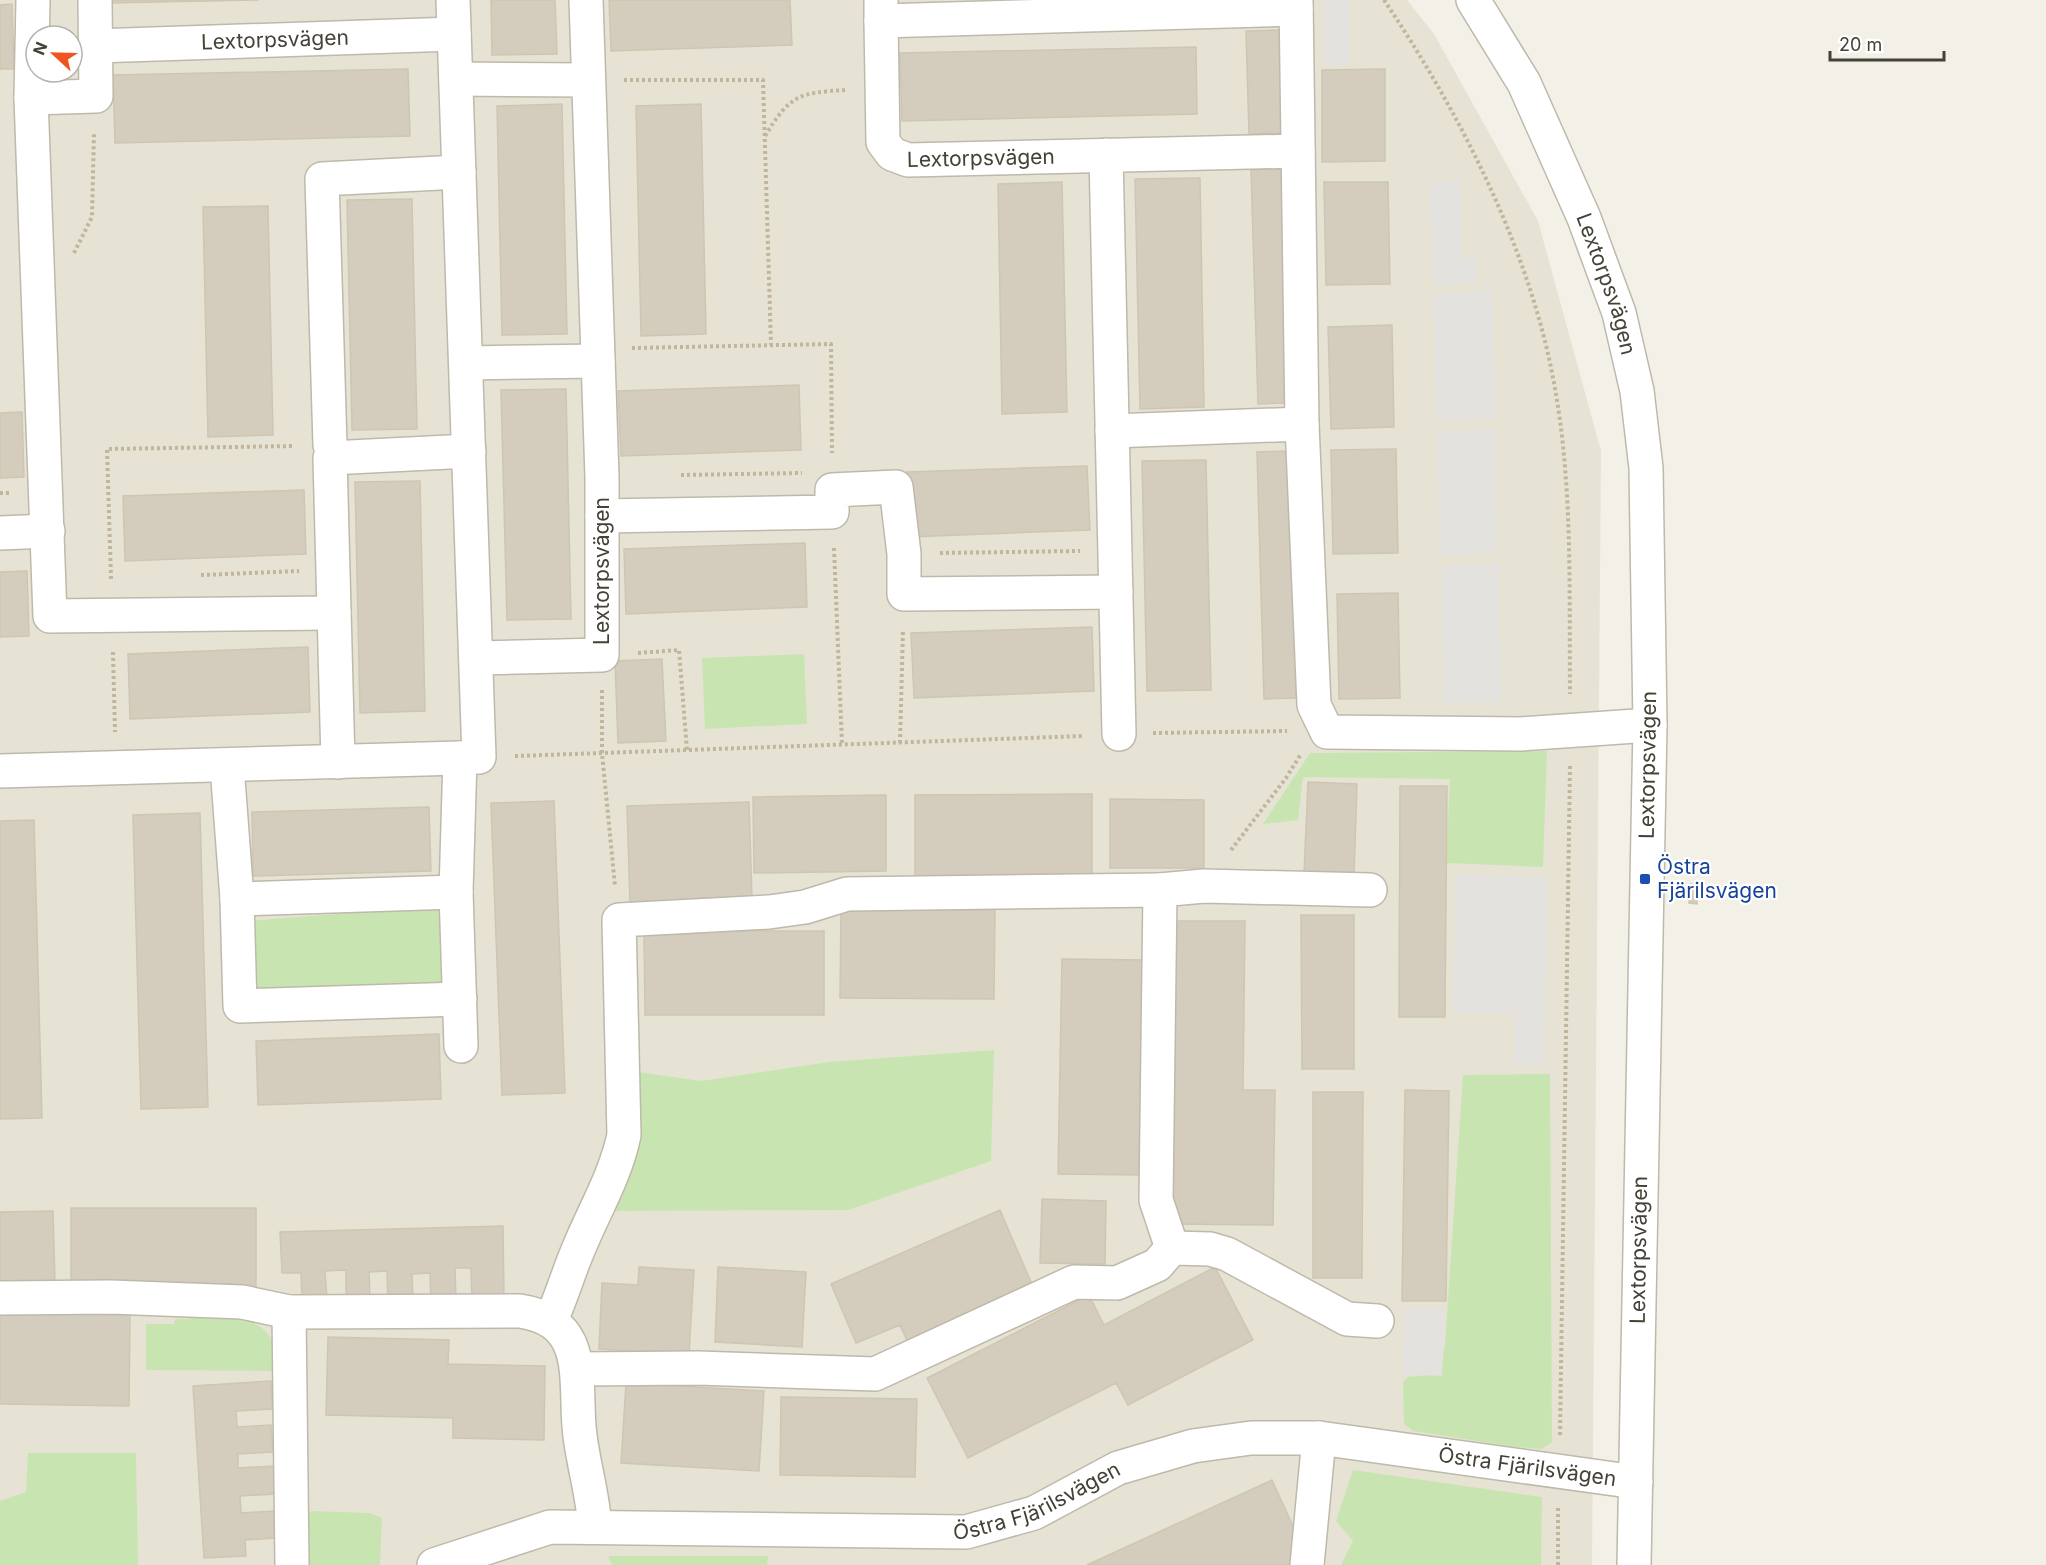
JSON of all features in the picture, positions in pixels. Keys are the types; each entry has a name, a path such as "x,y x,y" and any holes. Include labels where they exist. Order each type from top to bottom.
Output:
{"street":[{"path":"33,0 31,98 50,616 334,613"},
{"path":"31,98 96,96 95,0"},
{"path":"453,0 477,658 470,758 456,892 461,1046"},
{"name":"Lextorpsvägen","path":"477,658 602,655 602,516 586,0"},
{"name":"Lextorpsvägen","path":"1473,0 1524,83 1584,218 1619,313 1637,392 1646,468 1650,725 1634,1565"},
{"path":"1296,5 1302,424 1314,705 1327,732 1521,734 1650,725"},
{"name":"Lextorpsvägen","path":"1296,5 881,11 883,142 892,154 908,160 1298,152"},
{"name":"Lextorpsvägen","path":"95,46 454,34"},
{"path":"456,79 588,80"},
{"path":"1106,155 1119,734"},
{"path":"330,445 322,179 459,172"},
{"path":"466,363 598,355"},
{"path":"1112,431 1302,424"},
{"path":"338,762 330,458 469,451"},
{"path":"602,516 832,491 896,487 904,554 904,594 1116,592"},
{"path":"0,533 48,531"},
{"path":"0,771 470,758"},
{"path":"227,766 237,899 240,1006 460,999"},
{"path":"551,1320 563,1294 576,1255 619,1158 624,1135 619,920 769,912 805,907 847,894 1160,890 1204,886 1370,890"},
{"path":"1160,890 1156,1200 1172,1248"},
{"path":"237,899 456,892"},
{"path":"578,1369 698,1368 875,1374 1074,1282 1117,1282 1157,1264 1172,1248 1210,1249 1227,1254 1347,1319 1377,1321"},
{"path":"0,1298 111,1296 242,1302 289,1312 520,1311 537,1314 551,1320 563,1331 578,1369 580,1435 593,1500 595,1527"},
{"path":"289,1312 292,1565"},
{"name":"Östra Fjärilsvägen","path":"434,1565 550,1527 966,1532 1034,1513 1118,1468 1193,1446 1251,1438 1319,1438 1636,1482"},
{"path":"1307,1565 1319,1438"}],"path":[{"path":"588,80 763,80 771,345"},
{"path":"764,136 780,110 800,95 883,88"},
{"path":"72,256 92,217 96,96"},
{"path":"598,355 771,345 831,344 832,491 842,745"},
{"path":"116,768 107,449 330,445"},
{"path":"671,476 832,491"},
{"path":"904,554 1115,551"},
{"path":"192,576 333,570"},
{"path":"111,579 122,578"},
{"path":"900,743 904,594"},
{"path":"619,920 602,753 602,655 679,650 687,750"},
{"path":"470,758 1234,730 1327,732"},
{"path":"1204,886 1286,778 1305,748 1327,732"}],"shaded area":[{"path":"0,0 1407,0 1434,34 1538,221 1601,451 1592,1565 0,1565"},
{"path":"1324,0 1348,0 1349,65 1324,66"},
{"path":"1460,180 1462,258 1476,258 1477,283 1433,285 1429,181"},
{"path":"1492,291 1496,419 1437,421 1433,293"},
{"path":"1495,429 1498,553 1440,555 1437,431"},
{"path":"1499,564 1501,702 1444,703 1442,566"},
{"path":"1456,875 1548,877 1544,1066 1514,1065 1515,1013 1453,1012"},
{"path":"1406,1307 1445,1309 1442,1376 1403,1374"}],"green space":[{"path":"804,654 807,724 705,729 702,658"},
{"path":"1547,751 1543,867 1446,863 1450,779 1303,777 1298,820 1263,824 1310,753"},
{"path":"438,906 444,984 253,999 247,921"},
{"path":"994,1050 991,1161 848,1210 613,1211 631,1071 701,1081 829,1062"},
{"path":"1550,1074 1552,1442 1542,1449 1516,1447 1413,1431 1404,1424 1403,1382 1407,1377 1439,1374 1445,1345 1463,1075"},
{"path":"215,1317 244,1320 256,1324 266,1332 273,1343 273,1371 146,1370 146,1324 174,1324 175,1319"},
{"path":"28,1453 136,1453 138,1565 0,1565 0,1501 26,1492"},
{"path":"1353,1470 1542,1497 1541,1565 1341,1565 1353,1541 1336,1521"},
{"path":"312,1511 369,1513 382,1518 380,1565 308,1565 304,1516"},
{"path":"608,1556 768,1556 767,1565 612,1565"}],"building":[{"path":"110,0 259,0 110,3"},
{"path":"491,0 555,0 557,54 492,55"},
{"path":"609,0 790,0 792,45 611,51"},
{"path":"12,4 14,69 0,69 0,5"},
{"path":"1279,30 1282,133 1249,134 1246,31"},
{"path":"1196,47 1197,114 902,121 900,53"},
{"path":"408,69 410,136 115,143 113,75"},
{"path":"1385,69 1385,161 1322,162 1322,70"},
{"path":"562,104 567,334 502,335 497,106"},
{"path":"701,104 706,334 641,336 636,106"},
{"path":"1282,169 1289,403 1258,404 1251,170"},
{"path":"1200,178 1204,407 1140,409 1135,179"},
{"path":"1062,182 1067,412 1002,414 998,184"},
{"path":"1324,182 1388,182 1390,284 1326,285"},
{"path":"412,199 417,429 352,430 347,200"},
{"path":"268,206 273,435 208,437 203,207"},
{"path":"1392,325 1394,427 1331,429 1328,327"},
{"path":"799,385 801,450 621,456 618,391"},
{"path":"566,389 571,619 507,620 501,390"},
{"path":"22,412 24,477 0,478 0,413"},
{"path":"1396,449 1398,553 1333,554 1331,450"},
{"path":"1289,451 1297,698 1264,699 1257,452"},
{"path":"1206,460 1211,690 1147,691 1142,461"},
{"path":"1087,466 1090,530 909,537 907,472"},
{"path":"420,481 425,711 360,713 355,482"},
{"path":"304,490 306,554 125,561 123,496"},
{"path":"805,543 807,607 626,614 624,549"},
{"path":"27,571 29,636 0,637 0,572"},
{"path":"1398,593 1400,698 1339,699 1337,594"},
{"path":"1092,627 1094,691 914,698 911,633"},
{"path":"308,647 310,712 130,719 128,654"},
{"path":"662,659 666,741 618,743 615,661"},
{"path":"1308,782 1357,784 1354,876 1304,874"},
{"path":"1400,786 1447,786 1445,1017 1399,1017"},
{"path":"1092,794 1092,877 915,878 915,795"},
{"path":"886,795 886,871 754,873 753,797"},
{"path":"1110,799 1204,800 1204,868 1110,868"},
{"path":"554,801 565,1093 502,1095 491,803"},
{"path":"749,802 752,898 630,903 627,806"},
{"path":"429,807 431,871 253,876 252,812"},
{"path":"200,813 208,1107 141,1109 133,815"},
{"path":"34,820 42,1118 0,1119 0,821"},
{"path":"1690,884 1697,884 1697,904 1689,903"},
{"path":"841,907 995,908 994,999 840,998"},
{"path":"1301,915 1354,915 1354,1069 1302,1069"},
{"path":"1174,921 1245,921 1243,1090 1275,1090 1273,1225 1170,1224"},
{"path":"644,931 824,931 824,1015 645,1015"},
{"path":"1062,959 1145,960 1141,1175 1058,1174"},
{"path":"439,1034 441,1099 258,1105 256,1041"},
{"path":"1405,1090 1449,1091 1446,1301 1402,1301"},
{"path":"1313,1092 1363,1092 1362,1278 1313,1278"},
{"path":"1042,1199 1106,1201 1105,1264 1040,1263"},
{"path":"71,1208 256,1208 256,1287 71,1287"},
{"path":"1000,1210 1037,1296 911,1350 900,1325 856,1343 831,1284"},
{"path":"53,1211 55,1284 0,1285 0,1212"},
{"path":"503,1226 504,1299 472,1300 471,1268 455,1268 456,1301 431,1302 430,1273 412,1274 413,1301 388,1302 387,1271 369,1272 370,1300 346,1300 346,1270 325,1271 327,1300 302,1301 301,1273 282,1273 280,1232"},
{"path":"639,1267 694,1270 689,1354 599,1349 602,1283 638,1285"},
{"path":"718,1267 806,1272 802,1347 715,1342"},
{"path":"1215,1267 1253,1340 1128,1405 1116,1383 968,1458 927,1378 1089,1295 1104,1325"},
{"path":"0,1313 130,1315 129,1406 0,1404"},
{"path":"328,1337 449,1340 448,1364 545,1366 544,1440 453,1438 453,1418 326,1415"},
{"path":"271,1381 272,1409 236,1411 237,1427 271,1425 273,1452 238,1454 238,1468 275,1466 276,1494 240,1496 241,1513 274,1511 276,1538 245,1540 246,1556 204,1558 193,1386"},
{"path":"626,1383 764,1391 759,1471 621,1463"},
{"path":"781,1397 917,1399 915,1477 780,1475"},
{"path":"1272,1480 1307,1557 1290,1565 1087,1565"}],"place":[{"name":"Östra Fjärilsvägen","path":"1645,879"}]}
